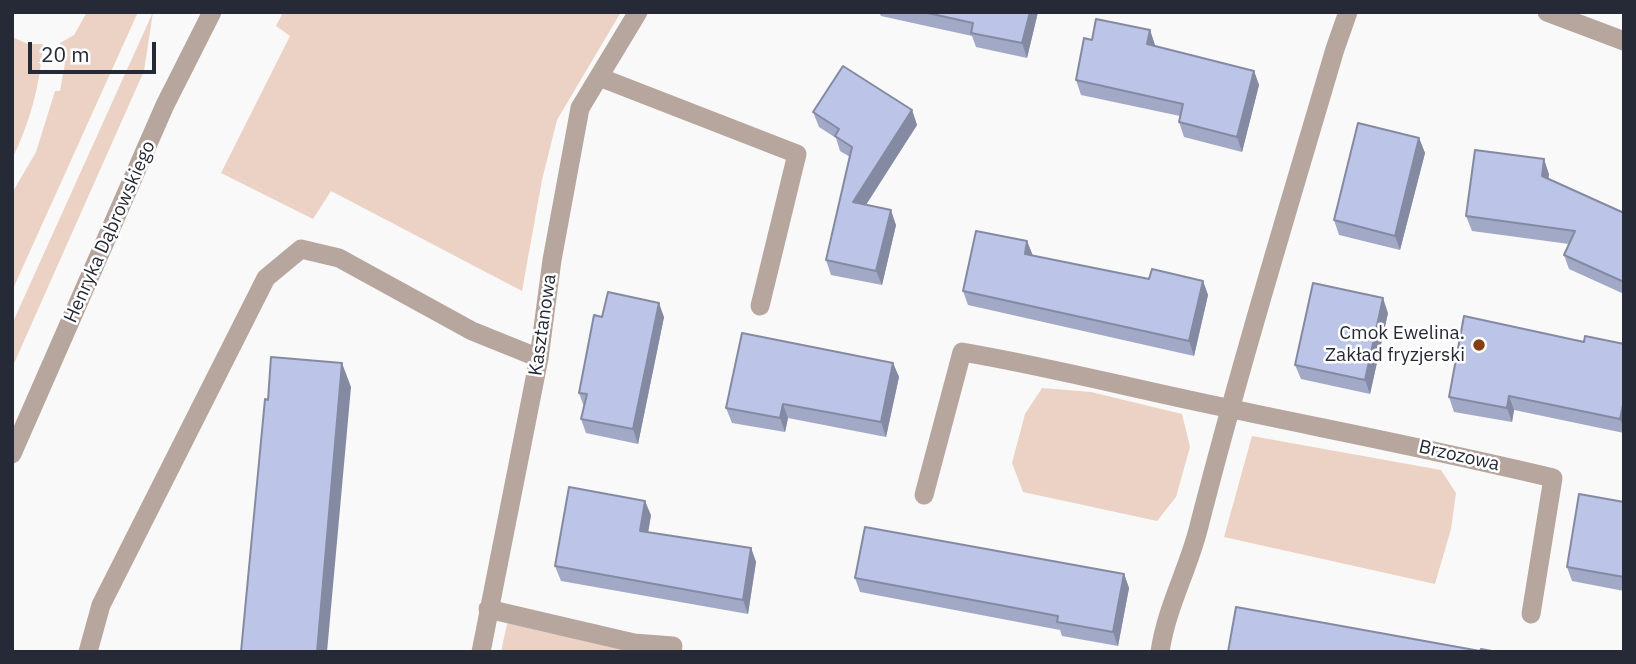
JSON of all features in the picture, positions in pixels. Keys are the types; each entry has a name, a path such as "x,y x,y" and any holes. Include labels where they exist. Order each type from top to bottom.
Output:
{"street":[{"name":"Henryka Dąbrowskiego","path":"12,454 165,105 212,12"},
{"name":"Kasztanowa","path":"481,652 539,358 552,260 580,108 638,12"},
{"path":"1160,652 1164,627 1193,549 1229,409 1348,12"},
{"path":"1547,12 1624,41"},
{"path":"599,77 797,154 760,306"},
{"path":"88,652 101,605 266,278 301,248 339,258 472,331 539,358"},
{"name":"Brzozowa","path":"924,495 962,352 1030,363 1229,409 1462,456 1553,478 1531,614"},
{"path":"488,609 634,643 673,646 672,652"}],"shaded area":[{"path":"87,12 138,12 12,291 12,193 36,152 55,91 60,91 65,63 59,62 60,43 74,35"},
{"path":"153,12 144,71 12,368 12,324"},
{"path":"283,12 621,12 557,120 542,180 522,291 331,191 313,219 221,173 290,36 276,26"},
{"path":"12,37 28,44 43,44 33,103 12,159"},
{"path":"1042,388 1091,392 1182,414 1190,447 1176,497 1157,521 1023,492 1012,463 1025,414"},
{"path":"1252,436 1441,470 1456,493 1451,529 1435,584 1224,537"},
{"path":"508,619 632,652 501,652"}],"building":[{"path":"923,12 1030,12 1022,43 971,33 973,23"},
{"path":"1096,19 1150,30 1147,44 1254,71 1237,137 1179,122 1183,104 1076,80 1084,38 1092,40"},
{"path":"843,66 912,110 853,202 891,210 876,271 826,260 852,147 835,136 839,129 813,112"},
{"path":"1358,123 1419,138 1395,236 1334,220"},
{"path":"1475,150 1544,159 1542,176 1624,213 1624,282 1564,255 1575,231 1466,216"},
{"path":"976,231 1027,241 1025,254 1149,279 1152,269 1203,281 1189,341 963,291"},
{"path":"1313,283 1383,298 1365,380 1295,365"},
{"path":"608,292 659,303 633,429 581,419 587,394 579,393 594,315 602,317"},
{"path":"1464,316 1584,342 1585,336 1624,344 1624,401 1620,419 1509,396 1507,408 1449,397"},
{"path":"742,333 893,363 881,422 783,404 780,418 726,408"},
{"path":"271,357 342,363 317,652 241,652"},
{"path":"569,487 645,501 640,531 751,548 743,600 555,566"},
{"path":"1579,494 1624,502 1624,577 1567,567"},
{"path":"865,527 1124,574 1113,632 1057,622 1058,616 855,578"},
{"path":"1236,607 1480,651 1497,652 1228,652"}],"place":[{"name":"Cmok Ewelina. Zakład fryzjerski","path":"1479,345"}]}
